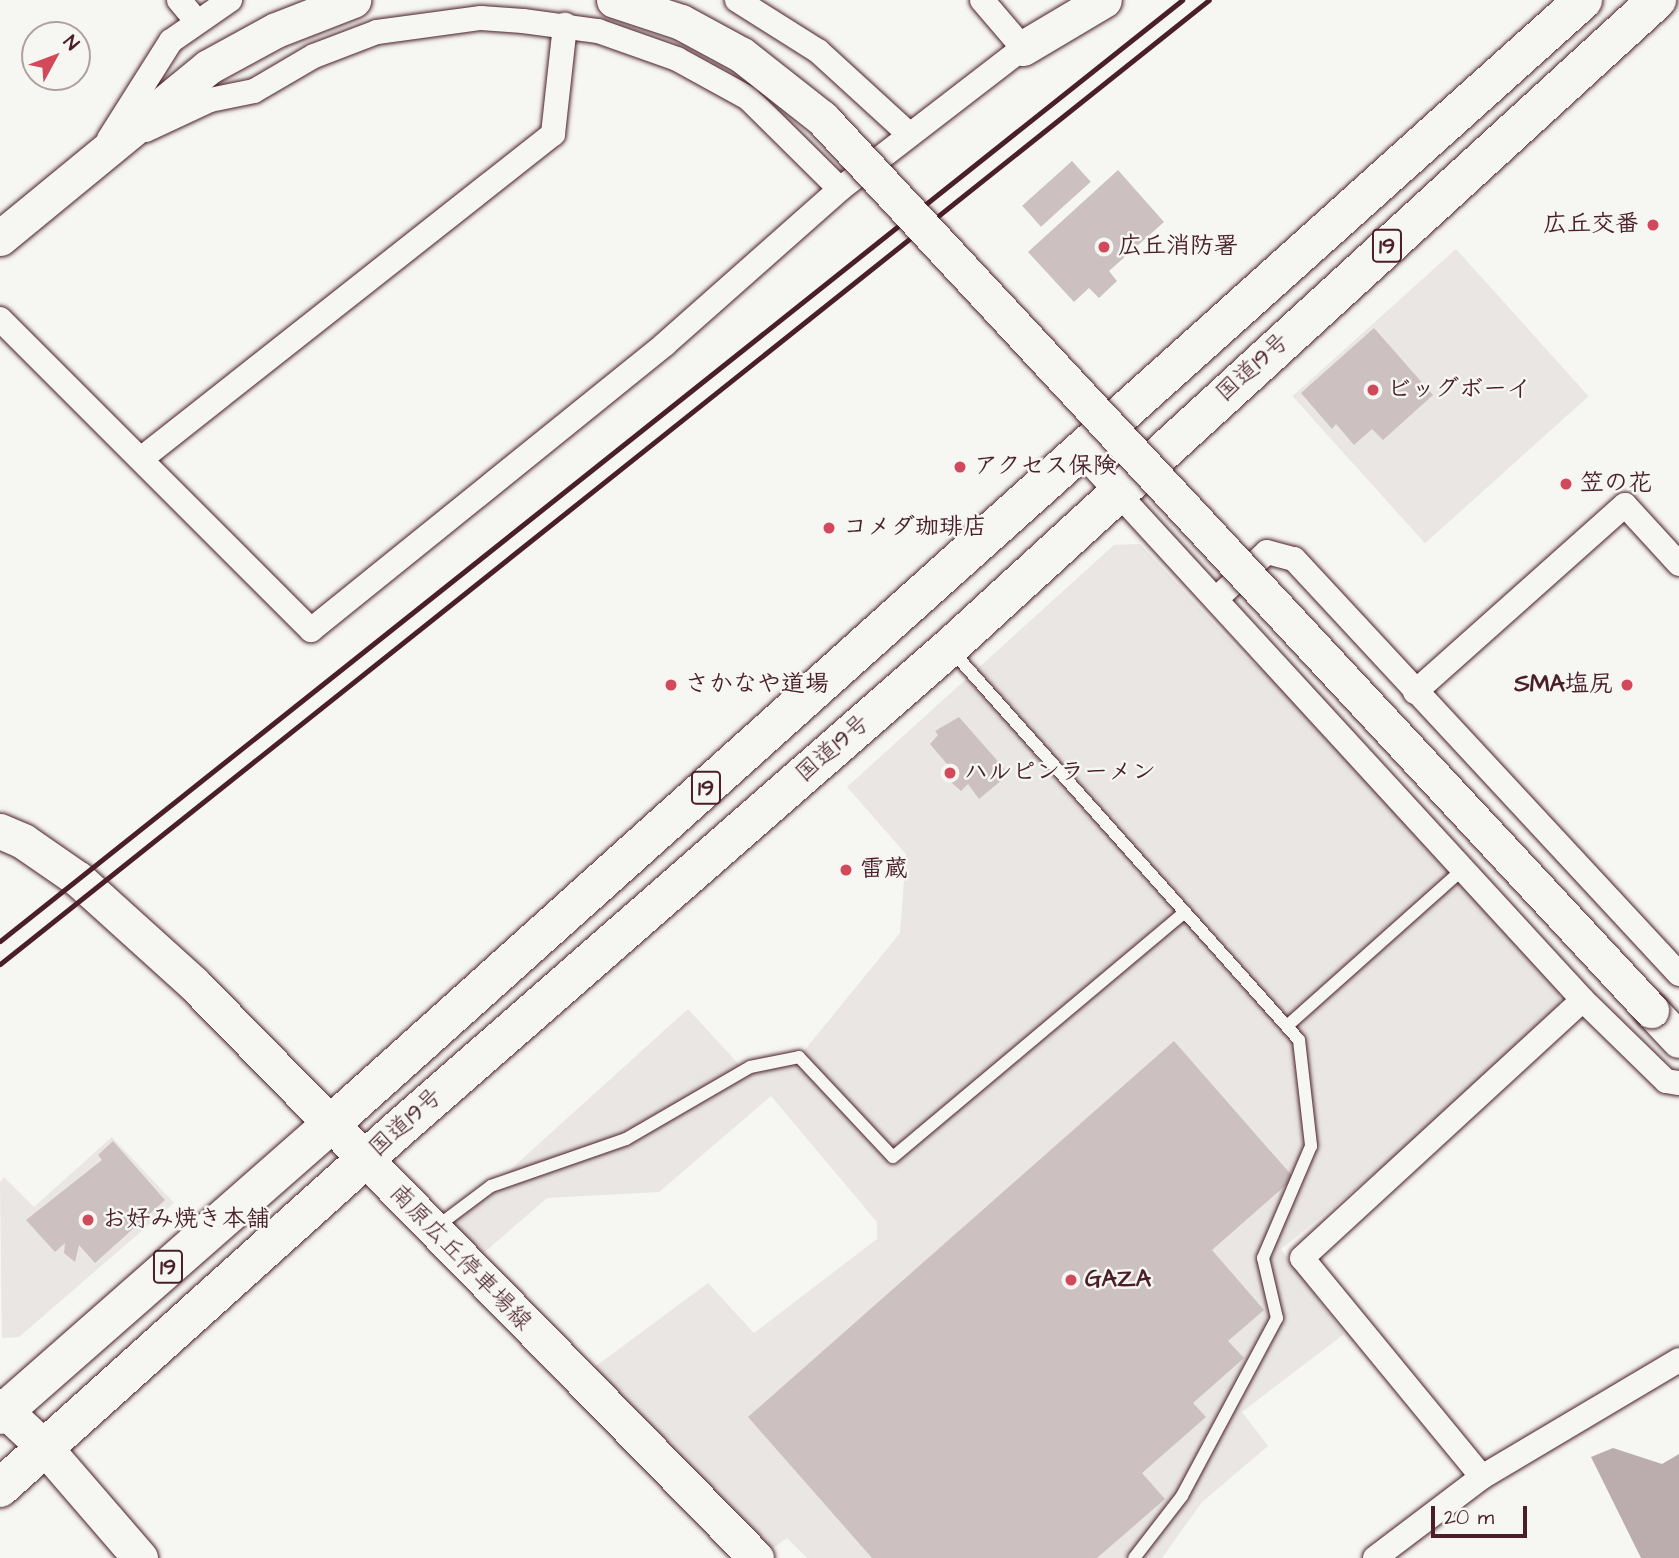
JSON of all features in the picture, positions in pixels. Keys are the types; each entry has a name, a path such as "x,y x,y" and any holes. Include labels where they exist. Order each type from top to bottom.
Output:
{"highway":[{"name":"国道19号","path":"2,1410 332,1123 1583,0"},
{"name":"国道19号","path":"0,1488 365,1159 948,648 1657,0"}],"street":[{"path":"179,0 196,20"},
{"path":"101,152 171,41 196,20 230,0"},
{"path":"0,238 208,66 276,30 353,0"},
{"path":"614,0 681,22 742,55 822,118 1679,1040"},
{"path":"737,0 818,51 909,134"},
{"path":"982,0 1023,48"},
{"path":"0,319 311,630 665,344 840,189 909,134 1023,48 1104,0"},
{"path":"101,152 210,100 254,91 314,56 377,32 481,18 565,25 598,31 677,59 748,98 840,189"},
{"path":"141,459 553,134 565,25"},
{"path":"1081,453 1583,1000 1666,1081 1679,1083"},
{"path":"1415,692 1625,505 1679,564"},
{"path":"1216,599 1267,552 1294,559 1679,974"},
{"name":"南原広丘停車場線","path":"0,831 23,841 78,879 192,982 754,1557"},
{"path":"1482,1477 1302,1258 1583,1000"},
{"path":"1375,1558 1482,1477 1679,1360"},
{"path":"2,1410 46,1449 140,1558"}],"lane":[{"path":"948,648 1299,1040 1311,1146 1263,1258 1277,1318 1182,1496 1134,1558"},
{"path":"1287,1026 1462,870"},
{"path":"432,1230 491,1186 626,1139 750,1067 799,1057 893,1157 1185,912"}],"shaded area":[{"path":"1456,249 1588,396 1425,543 1293,396"},
{"path":"1140,544 1246,658 1296,695 1559,983 1560,1005 1383,1167 1281,1249 1344,1334 1242,1412 1268,1446 1202,1502 1162,1558 807,1558 787,1538 769,1551 592,1369 708,1283 754,1333 877,1239 877,1222 771,1096 659,1192 547,1198 479,1257 447,1227 688,1009 744,1070 799,1057 900,933 906,854 847,787 1114,545"},
{"path":"112,1137 174,1203 19,1337 2,1338 0,1182 4,1177 34,1207"},
{"path":"1613,1448 1662,1464 1679,1454 1679,1558 1641,1558 1591,1457"}],"building":[{"path":"1072,161 1091,182 1041,227 1022,206"},
{"path":"1118,170 1164,222 1109,271 1117,281 1099,298 1089,288 1074,302 1028,252"},
{"path":"1374,328 1433,395 1383,440 1372,429 1354,445 1336,424 1332,429 1301,393"},
{"path":"959,717 1009,774 979,799 968,784 961,791 952,783 958,777 930,744 938,735 935,731"},
{"name":"GAZA","path":"1174,1041 1294,1178 1212,1250 1264,1310 1228,1341 1244,1358 1193,1403 1206,1417 1142,1473 1165,1499 1097,1558 872,1558 748,1417"},
{"path":"113,1141 165,1200 95,1263 79,1245 75,1262 64,1253 65,1243 55,1252 26,1220 102,1160 98,1155"}],"railway":[{"path":"0,941 1182,0"},
{"path":"0,964 1209,0"}],"place":[{"name":"広丘交番","path":"1653,225"},
{"name":"広丘消防署","path":"1104,247"},
{"name":"ビッグボーイ","path":"1373,390"},
{"name":"アクセス保険","path":"960,467"},
{"name":"笠の花","path":"1566,484"},
{"name":"コメダ珈琲店","path":"829,528"},
{"name":"さかなや道場","path":"671,685"},
{"name":"SMA塩尻","path":"1627,685"},
{"name":"ハルピンラーメン","path":"950,773"},
{"name":"雷蔵","path":"846,870"},
{"name":"お好み焼き本舗","path":"88,1220"},
{"name":"GAZA","path":"1071,1280"}]}
